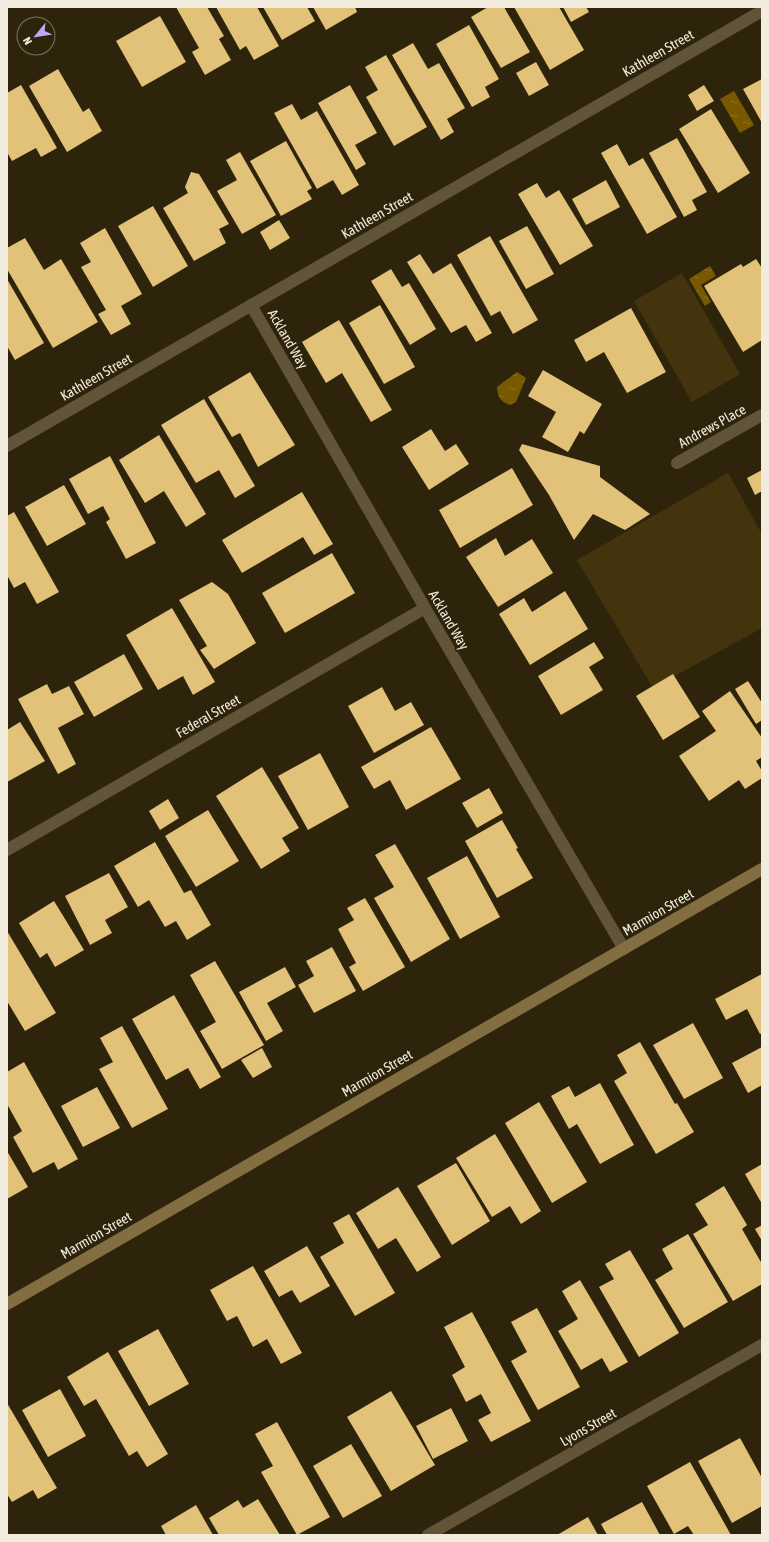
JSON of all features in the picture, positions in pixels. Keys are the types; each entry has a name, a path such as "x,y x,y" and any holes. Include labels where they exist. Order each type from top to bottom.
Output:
{"street":[{"name":"Kathleen Street","path":"8,441 251,306 762,11"},
{"name":"Ackland Way","path":"251,306 624,949"},
{"name":"Andrews Place","path":"677,463 762,415"},
{"name":"Federal Street","path":"7,850 425,608"},
{"name":"Marmion Street","path":"7,1304 762,868"},
{"name":"Lyons Street","path":"428,1535 762,1345"}],"shaded area":[{"path":"682,273 740,374 692,402 634,301"},
{"path":"728,473 762,534 762,628 653,688 577,560"}],"water":[{"path":"734,91 754,125 740,133 720,99"},
{"path":"710,266 716,276 701,285 711,302 705,306 689,279"},
{"path":"517,372 526,378 516,402 510,405 500,399 497,387"}],"building":[{"path":"176,7 207,7 224,36 219,39 231,60 205,75 192,52 199,48"},
{"path":"216,7 257,7 279,46 254,60 246,46 240,50"},
{"path":"263,7 307,7 315,21 282,40"},
{"path":"313,7 355,7 357,12 326,30"},
{"path":"488,7 504,7 530,52 501,68 471,17"},
{"path":"514,7 559,7 584,50 550,70"},
{"path":"563,7 586,7 589,12 571,22"},
{"path":"160,16 186,62 142,87 116,41"},
{"path":"469,25 499,79 485,87 490,97 472,107 436,44"},
{"path":"413,43 428,69 439,63 465,108 447,119 454,132 441,140 392,55"},
{"path":"386,55 427,127 394,146 366,97 378,90 365,67"},
{"path":"536,62 549,85 529,96 516,73"},
{"path":"58,69 83,112 89,108 102,131 67,152 29,86"},
{"path":"762,79 762,123 743,89"},
{"path":"21,85 57,148 41,157 36,148 12,161 7,152 7,93"},
{"path":"350,85 377,133 355,145 366,164 356,170 318,103"},
{"path":"704,85 714,101 697,111 688,95"},
{"path":"292,104 301,120 317,111 359,185 342,195 333,180 317,189 274,113"},
{"path":"711,109 750,173 718,193 679,129"},
{"path":"677,138 707,192 692,200 697,210 684,217 649,153"},
{"path":"286,141 312,188 307,191 312,199 281,216 250,161"},
{"path":"617,144 629,166 643,158 677,217 647,234 601,153"},
{"path":"240,152 276,215 242,234 217,191 237,180 226,160"},
{"path":"191,172 199,174 229,224 219,229 226,243 194,261 163,208 188,193 185,187"},
{"path":"606,180 620,207 586,225 572,199"},
{"path":"537,183 546,198 559,190 593,246 560,265 518,194"},
{"path":"153,206 188,266 153,287 118,226"},
{"path":"279,220 290,238 270,250 260,232"},
{"path":"527,226 554,274 526,289 499,241"},
{"path":"105,228 142,294 121,306 131,324 111,335 98,314 106,310 81,267 91,262 80,243"},
{"path":"490,236 538,320 513,334 500,311 491,316 457,255"},
{"path":"25,238 44,270 61,259 98,322 53,348 7,269 7,248"},
{"path":"420,254 433,274 451,263 492,333 476,342 466,325 451,333 407,262"},
{"path":"756,259 762,268 762,340 743,352 704,286 741,264 743,267"},
{"path":"391,269 402,287 409,283 436,329 410,345 371,281"},
{"path":"7,279 44,343 15,360 7,346"},
{"path":"380,305 415,367 384,384 349,323"},
{"path":"631,308 666,372 627,393 604,352 586,362 574,340"},
{"path":"339,320 392,410 371,422 342,373 326,383 302,342"},
{"path":"543,370 602,404 584,434 580,431 568,452 542,437 556,412 528,396"},
{"path":"250,372 295,445 258,467 240,433 232,437 208,397"},
{"path":"204,399 255,486 235,498 219,470 196,483 161,425"},
{"path":"431,429 445,451 456,444 469,464 429,490 402,447"},
{"path":"159,435 206,514 186,527 164,491 145,503 119,460"},
{"path":"522,444 600,466 600,477 650,514 625,530 593,514 574,540 549,495 519,450"},
{"path":"110,456 156,543 126,559 106,522 110,519 103,506 88,514 69,479"},
{"path":"512,468 533,505 460,548 439,510"},
{"path":"762,470 762,491 755,495 747,478"},
{"path":"64,485 86,524 47,546 25,507"},
{"path":"302,492 333,544 314,555 303,537 242,573 222,540"},
{"path":"14,512 59,592 37,604 25,582 14,588 7,575 7,516"},
{"path":"496,538 505,556 532,539 553,573 498,607 466,557"},
{"path":"332,553 355,593 285,633 262,593"},
{"path":"212,582 228,594 256,643 214,669 200,650 207,646 179,600"},
{"path":"565,591 588,629 530,665 499,614 524,598 532,612"},
{"path":"172,608 215,682 193,695 183,676 158,690 126,635"},
{"path":"594,642 604,658 589,667 603,690 561,715 538,676"},
{"path":"124,654 143,689 94,717 74,682"},
{"path":"673,674 700,717 663,740 636,696"},
{"path":"748,681 762,703 762,720 756,724 735,689"},
{"path":"47,684 52,694 69,686 84,714 58,728 76,764 58,774 18,699"},
{"path":"382,687 395,711 411,702 424,725 374,753 348,706"},
{"path":"730,691 762,738 762,757 756,761 762,771 762,778 745,789 739,780 709,801 679,756 716,731 702,711"},
{"path":"20,722 45,761 7,782 7,730"},
{"path":"431,727 461,779 406,810 390,780 374,789 361,767"},
{"path":"320,753 349,807 308,830 278,776"},
{"path":"262,767 299,828 282,838 290,851 261,869 216,796"},
{"path":"489,788 503,813 477,828 462,803"},
{"path":"168,799 179,818 160,830 149,811"},
{"path":"208,810 239,861 196,887 165,836"},
{"path":"502,820 518,848 516,849 533,878 497,898 465,841"},
{"path":"155,842 184,893 191,890 211,925 187,940 176,921 165,927 149,900 138,907 114,866"},
{"path":"395,844 450,939 411,962 374,898 394,887 375,855"},
{"path":"467,856 500,917 460,939 427,878"},
{"path":"109,873 128,907 105,920 112,933 90,945 65,896"},
{"path":"365,898 405,967 363,991 349,967 356,963 338,929 354,920 347,908"},
{"path":"54,901 84,950 55,967 47,953 40,958 19,923"},
{"path":"7,931 56,1013 25,1031 7,1001"},
{"path":"332,947 356,991 314,1013 298,985 314,976 306,961"},
{"path":"215,961 264,1045 222,1069 200,1031 216,1022 190,975"},
{"path":"285,967 296,987 267,1003 283,1031 266,1041 239,992"},
{"path":"762,974 762,1033 760,1034 747,1009 726,1020 715,999"},
{"path":"174,995 221,1077 200,1089 188,1068 166,1080 132,1019"},
{"path":"693,1023 723,1078 684,1099 653,1045"},
{"path":"122,1026 168,1109 132,1128 99,1069 113,1062 100,1038"},
{"path":"640,1042 675,1104 677,1103 694,1132 656,1154 614,1081 627,1073 617,1055"},
{"path":"762,1047 762,1085 748,1093 732,1063"},
{"path":"262,1048 272,1067 253,1078 241,1060"},
{"path":"24,1062 78,1159 58,1170 54,1162 33,1173 13,1137 22,1131 7,1104 7,1072"},
{"path":"600,1083 634,1145 600,1164 577,1124 569,1129 551,1096 569,1086 575,1097"},
{"path":"97,1087 120,1128 83,1147 61,1106"},
{"path":"539,1102 587,1182 552,1203 505,1123"},
{"path":"495,1134 541,1211 521,1224 510,1206 492,1217 456,1158"},
{"path":"7,1151 28,1187 7,1199"},
{"path":"456,1163 490,1221 452,1245 417,1186"},
{"path":"762,1164 762,1204 745,1174"},
{"path":"724,1186 747,1225 742,1229 762,1264 762,1284 733,1301 693,1234 708,1225 695,1204"},
{"path":"398,1187 441,1257 417,1272 396,1238 378,1249 356,1213"},
{"path":"349,1214 395,1293 355,1316 320,1257 344,1243 333,1223"},
{"path":"762,1225 762,1241 755,1229"},
{"path":"688,1234 728,1302 684,1328 655,1280 673,1269 662,1249"},
{"path":"307,1246 330,1286 300,1303 292,1290 279,1297 264,1271"},
{"path":"630,1250 679,1333 639,1357 599,1287 614,1279 605,1264"},
{"path":"253,1266 302,1353 281,1364 267,1339 253,1347 237,1316 227,1321 210,1290"},
{"path":"580,1280 628,1362 610,1372 602,1358 581,1370 558,1331 578,1319 562,1291"},
{"path":"537,1308 580,1387 538,1410 511,1361 527,1352 511,1322"},
{"path":"472,1312 531,1421 491,1442 478,1420 491,1413 481,1394 466,1402 452,1375 465,1367 444,1327"},
{"path":"158,1329 189,1384 149,1406 118,1351"},
{"path":"108,1352 168,1454 147,1467 137,1451 129,1456 96,1399 84,1406 67,1377"},
{"path":"60,1389 86,1436 48,1457 22,1410"},
{"path":"391,1391 435,1465 391,1491 347,1417"},
{"path":"7,1403 57,1488 38,1499 33,1490 12,1502 7,1494"},
{"path":"451,1408 468,1441 433,1459 416,1426"},
{"path":"277,1422 330,1517 297,1535 261,1472 273,1466 255,1434"},
{"path":"740,1438 762,1478 762,1506 732,1523 698,1461"},
{"path":"351,1444 382,1496 343,1518 313,1466"},
{"path":"690,1462 731,1535 694,1535 688,1526 674,1534 647,1486"},
{"path":"258,1499 280,1535 219,1535 209,1518 238,1500 243,1508"},
{"path":"642,1502 660,1535 607,1535 601,1524"},
{"path":"196,1505 213,1535 166,1535 161,1526"},
{"path":"588,1517 598,1535 557,1535"}]}
